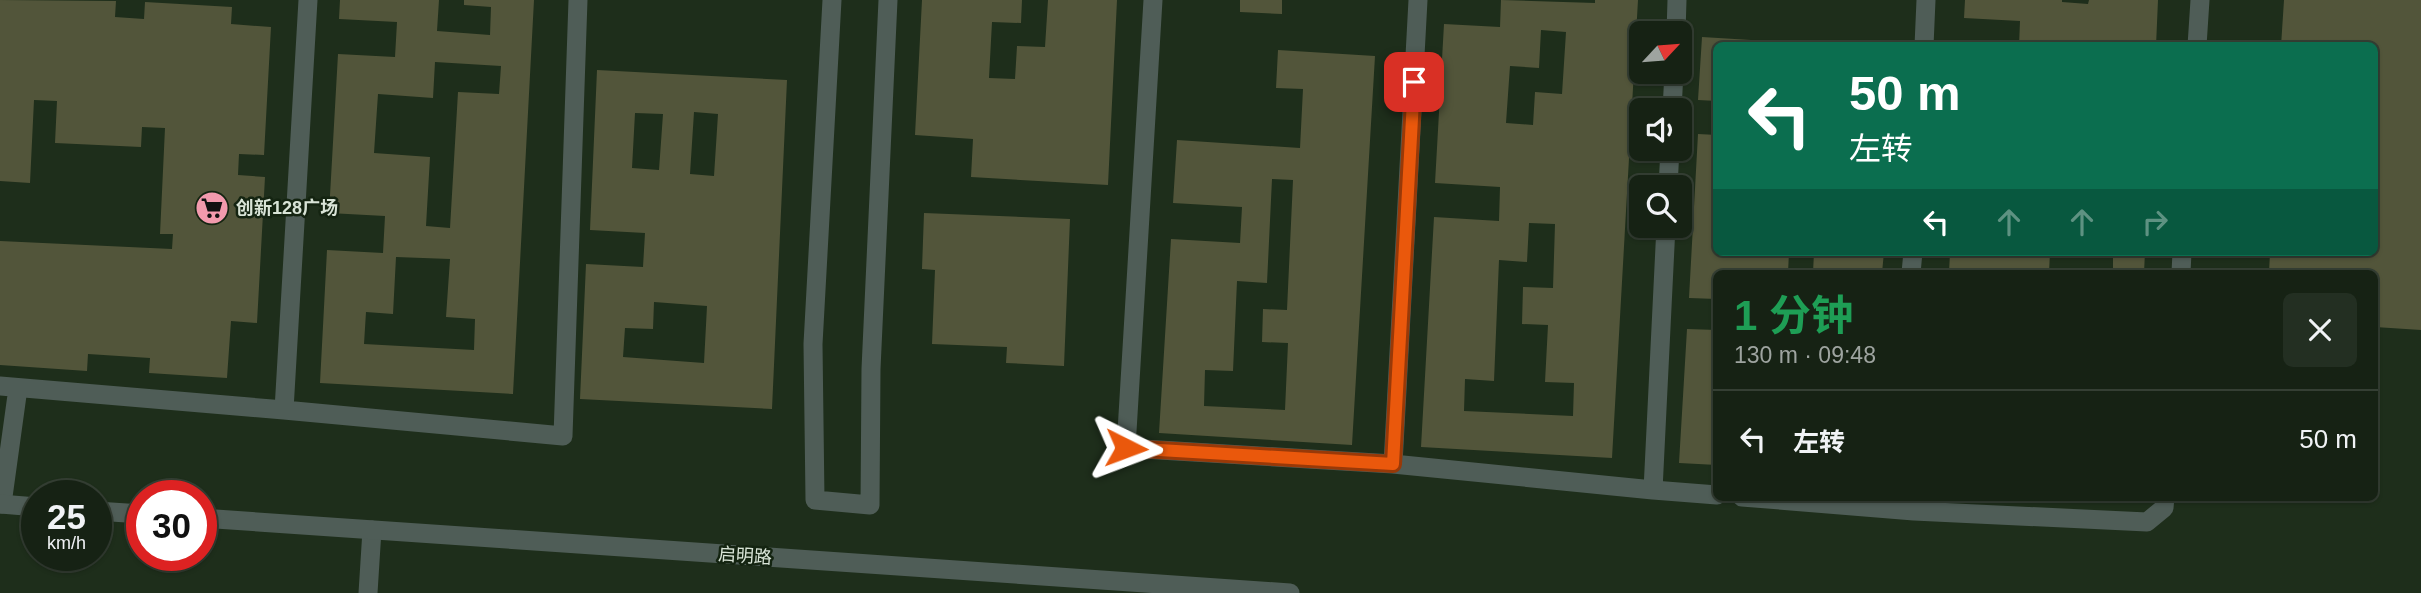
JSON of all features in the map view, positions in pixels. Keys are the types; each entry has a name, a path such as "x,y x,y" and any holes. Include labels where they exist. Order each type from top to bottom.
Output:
{"street":[{"path":"284,410 308,0"},
{"path":"21,506 1,504 9,387 563,436 578,0"},
{"path":"832,0 813,344 815,500 870,505 872,356 888,0"},
{"path":"1153,0 1126,448 1393,464 1713,495"},
{"path":"1393,464 1418,0"},
{"path":"1676,21 1677,0"},
{"path":"1924,42 1926,0"},
{"path":"2197,42 2200,0"},
{"path":"1653,490 1665,238"},
{"path":"1840,501 2147,522 2164,508 2165,501"},
{"name":"启明路","path":"217,519 1290,593"},
{"path":"368,593 372,530"}],"building":[{"name":"创新128广场","path":"0,0 116,1 115,17 144,19 145,2 232,7 231,24 271,27 264,155 239,154 238,175 265,177 257,323 231,321 227,378 149,373 150,358 88,354 87,371 0,365 0,241 172,249 173,234 160,234 165,128 142,127 141,147 55,143 57,101 34,100 30,183 0,181"},
{"path":"340,0 439,0 437,31 490,35 491,7 464,5 464,0 534,0 513,394 320,383 327,250 383,253 385,216 329,213 338,54 395,57 397,22 339,19","holes":["435,62 501,66 499,94 458,92 450,228 426,226 430,157 374,153 378,94 433,98","396,257 450,259 446,317 475,319 474,350 364,344 366,312 393,314"]},
{"path":"922,0 1022,0 1021,23 992,22 989,78 1015,79 1017,46 1045,47 1048,0 1117,0 1108,185 971,177 973,139 915,135"},
{"path":"1240,0 1282,0 1282,14 1240,12"},
{"path":"1501,0 1595,3 1595,0 1638,0 1637,21 1629,21 1629,84 1633,84 1632,98 1629,98 1629,159 1612,458 1421,447 1434,217 1499,221 1500,187 1435,183 1444,24 1500,27","holes":["1541,30 1566,32 1562,94 1535,92 1533,125 1506,123 1510,66 1539,68","1529,223 1555,224 1553,288 1523,287 1522,324 1548,325 1545,382 1574,383 1573,416 1464,411 1465,379 1494,381 1499,260 1527,262"]},
{"path":"1965,0 2062,0 2088,4 2089,0 2158,0 2156,42 2019,42 2020,21 1964,18"},
{"path":"2284,0 2421,0 2421,330 2378,327 2378,270 2269,270 2270,256 2378,256 2378,42 2281,42"},
{"path":"1702,37 1785,42 1713,42 1713,101 1698,100"},
{"path":"1278,50 1375,56 1352,445 1159,433 1171,239 1240,243 1242,207 1173,203 1177,140 1300,148 1303,89 1276,88","holes":["1272,179 1293,180 1287,310 1263,309 1262,342 1288,343 1285,410 1204,406 1205,370 1233,371 1237,281 1267,283"]},
{"path":"597,70 787,80 772,409 580,399 586,264 643,267 645,233 590,230","holes":["694,112 718,114 714,176 690,174","635,113 663,114 659,170 632,168","654,302 707,306 704,363 623,357 625,328 653,329"]},
{"path":"1698,134 1713,135 1713,256 1789,256 1788,270 1713,270 1713,299 1689,298"},
{"path":"924,213 1070,219 1064,366 1006,363 1007,347 932,344 935,270 922,269"},
{"path":"1814,256 1884,256 1882,270 1813,270"},
{"path":"1950,256 2050,256 2049,270 1949,270"},
{"path":"2094,256 2145,256 2144,270 2113,270 2113,257"},
{"path":"1687,329 1713,330 1713,465 1679,463"}],"place":[{"name":"创新128广场","path":"212,208"}],"route":[{"path":"1126,448 1393,464 1414,82"}]}
